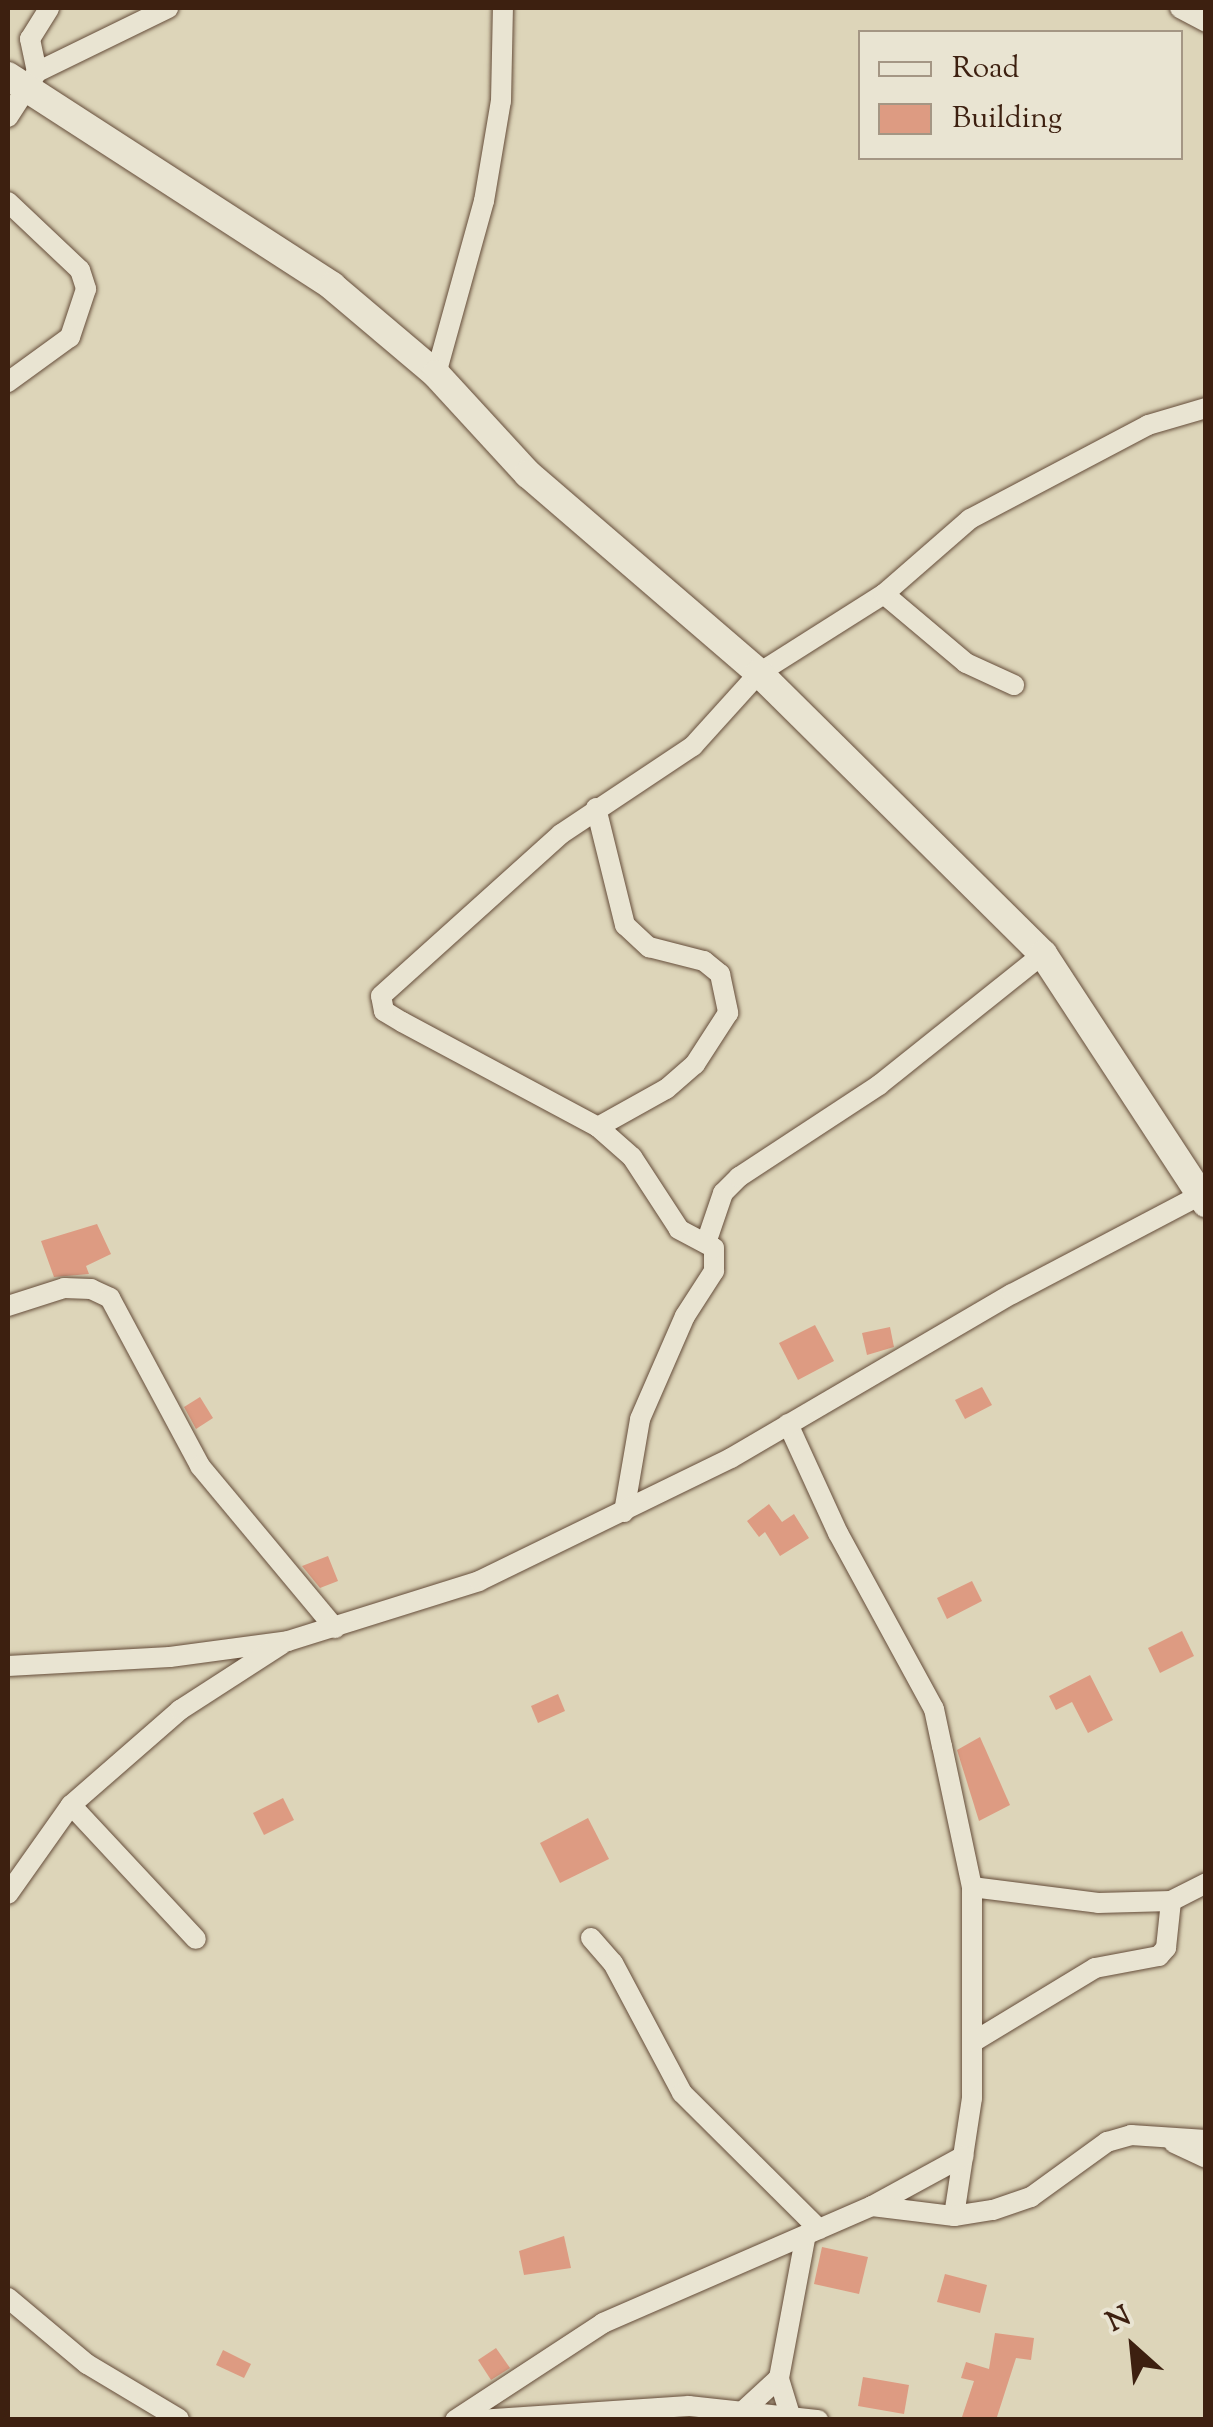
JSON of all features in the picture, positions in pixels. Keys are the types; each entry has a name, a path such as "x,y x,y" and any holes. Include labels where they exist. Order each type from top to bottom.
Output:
{"street":[{"path":"8,117 30,39 48,8"},
{"path":"22,77 168,8"},
{"path":"436,374 484,201 501,102 503,8"},
{"path":"1180,8 1206,22"},
{"path":"8,1666 170,1656 288,1640 479,1581 624,1512 788,1424 1012,1294 1202,1200 1088,1013 1043,954 759,673 660,592 528,474 436,374 332,286 22,77"},
{"path":"8,202 80,270 86,289 70,337 8,382"},
{"path":"624,1512 640,1419 685,1316 714,1271 717,1259 707,1240 670,1219 632,1156 598,1127 402,1022 380,1004 414,962 596,808 693,746 759,673 884,594 970,519 1148,425 1206,408"},
{"path":"884,594 966,663 1014,684"},
{"path":"596,808 626,925 649,947 704,961 720,974 728,1013 695,1064 666,1089 598,1127"},
{"path":"707,1240 723,1193 739,1177 879,1085 1043,954"},
{"path":"8,1306 64,1288 110,1298 200,1466 335,1628"},
{"path":"788,1424 838,1533 934,1709 972,1887 973,2042 964,2156 954,2216"},
{"path":"8,1894 71,1805 180,1710 288,1640"},
{"path":"71,1805 196,1939"},
{"path":"972,1887 1098,1903 1171,1902 1206,1884"},
{"path":"973,2042 1095,1968 1159,1956 1166,1948 1171,1902"},
{"path":"591,1938 612,1963 682,2093 812,2234"},
{"path":"872,2206 954,2216 1032,2197 1107,2142 1131,2135 1206,2140"},
{"path":"1168,2140 1206,2158"},
{"path":"455,2420 603,2324 812,2234 964,2156"},
{"path":"790,2415 779,2378 812,2234"},
{"path":"8,2298 87,2364 179,2419"},
{"path":"744,2411 779,2378"},
{"path":"480,2420 612,2407 744,2411 818,2420"},
{"path":"172,2420 200,2420"}],"building":[{"path":"97,1224 111,1254 86,1266 89,1274 54,1277 41,1241"},
{"path":"815,1325 834,1361 798,1380 779,1343"},
{"path":"890,1327 894,1347 867,1355 862,1333"},
{"path":"982,1387 992,1405 965,1419 955,1400"},
{"path":"200,1397 213,1418 196,1429 184,1407"},
{"path":"769,1504 782,1522 794,1514 809,1538 780,1556 765,1532 759,1537 747,1521"},
{"path":"328,1556 338,1581 320,1588 302,1566"},
{"path":"972,1581 982,1601 947,1619 937,1598"},
{"path":"1182,1631 1194,1656 1160,1673 1148,1648"},
{"path":"1090,1675 1113,1720 1088,1733 1072,1702 1056,1710 1049,1696"},
{"path":"558,1694 565,1711 538,1723 531,1706"},
{"path":"980,1737 1010,1805 979,1821 957,1750"},
{"path":"283,1798 294,1820 264,1835 253,1813"},
{"path":"588,1818 609,1859 560,1883 540,1843"},
{"path":"564,2236 571,2268 524,2275 519,2251"},
{"path":"822,2247 868,2257 859,2294 814,2284"},
{"path":"945,2274 987,2285 980,2313 937,2302"},
{"path":"995,2333 1034,2338 1031,2360 1016,2358 996,2420 961,2420 974,2381 961,2378 966,2362 989,2369"},
{"path":"496,2348 510,2368 491,2380 478,2360"},
{"path":"223,2350 251,2364 244,2378 216,2365"},
{"path":"863,2377 909,2385 904,2414 858,2406"}]}
